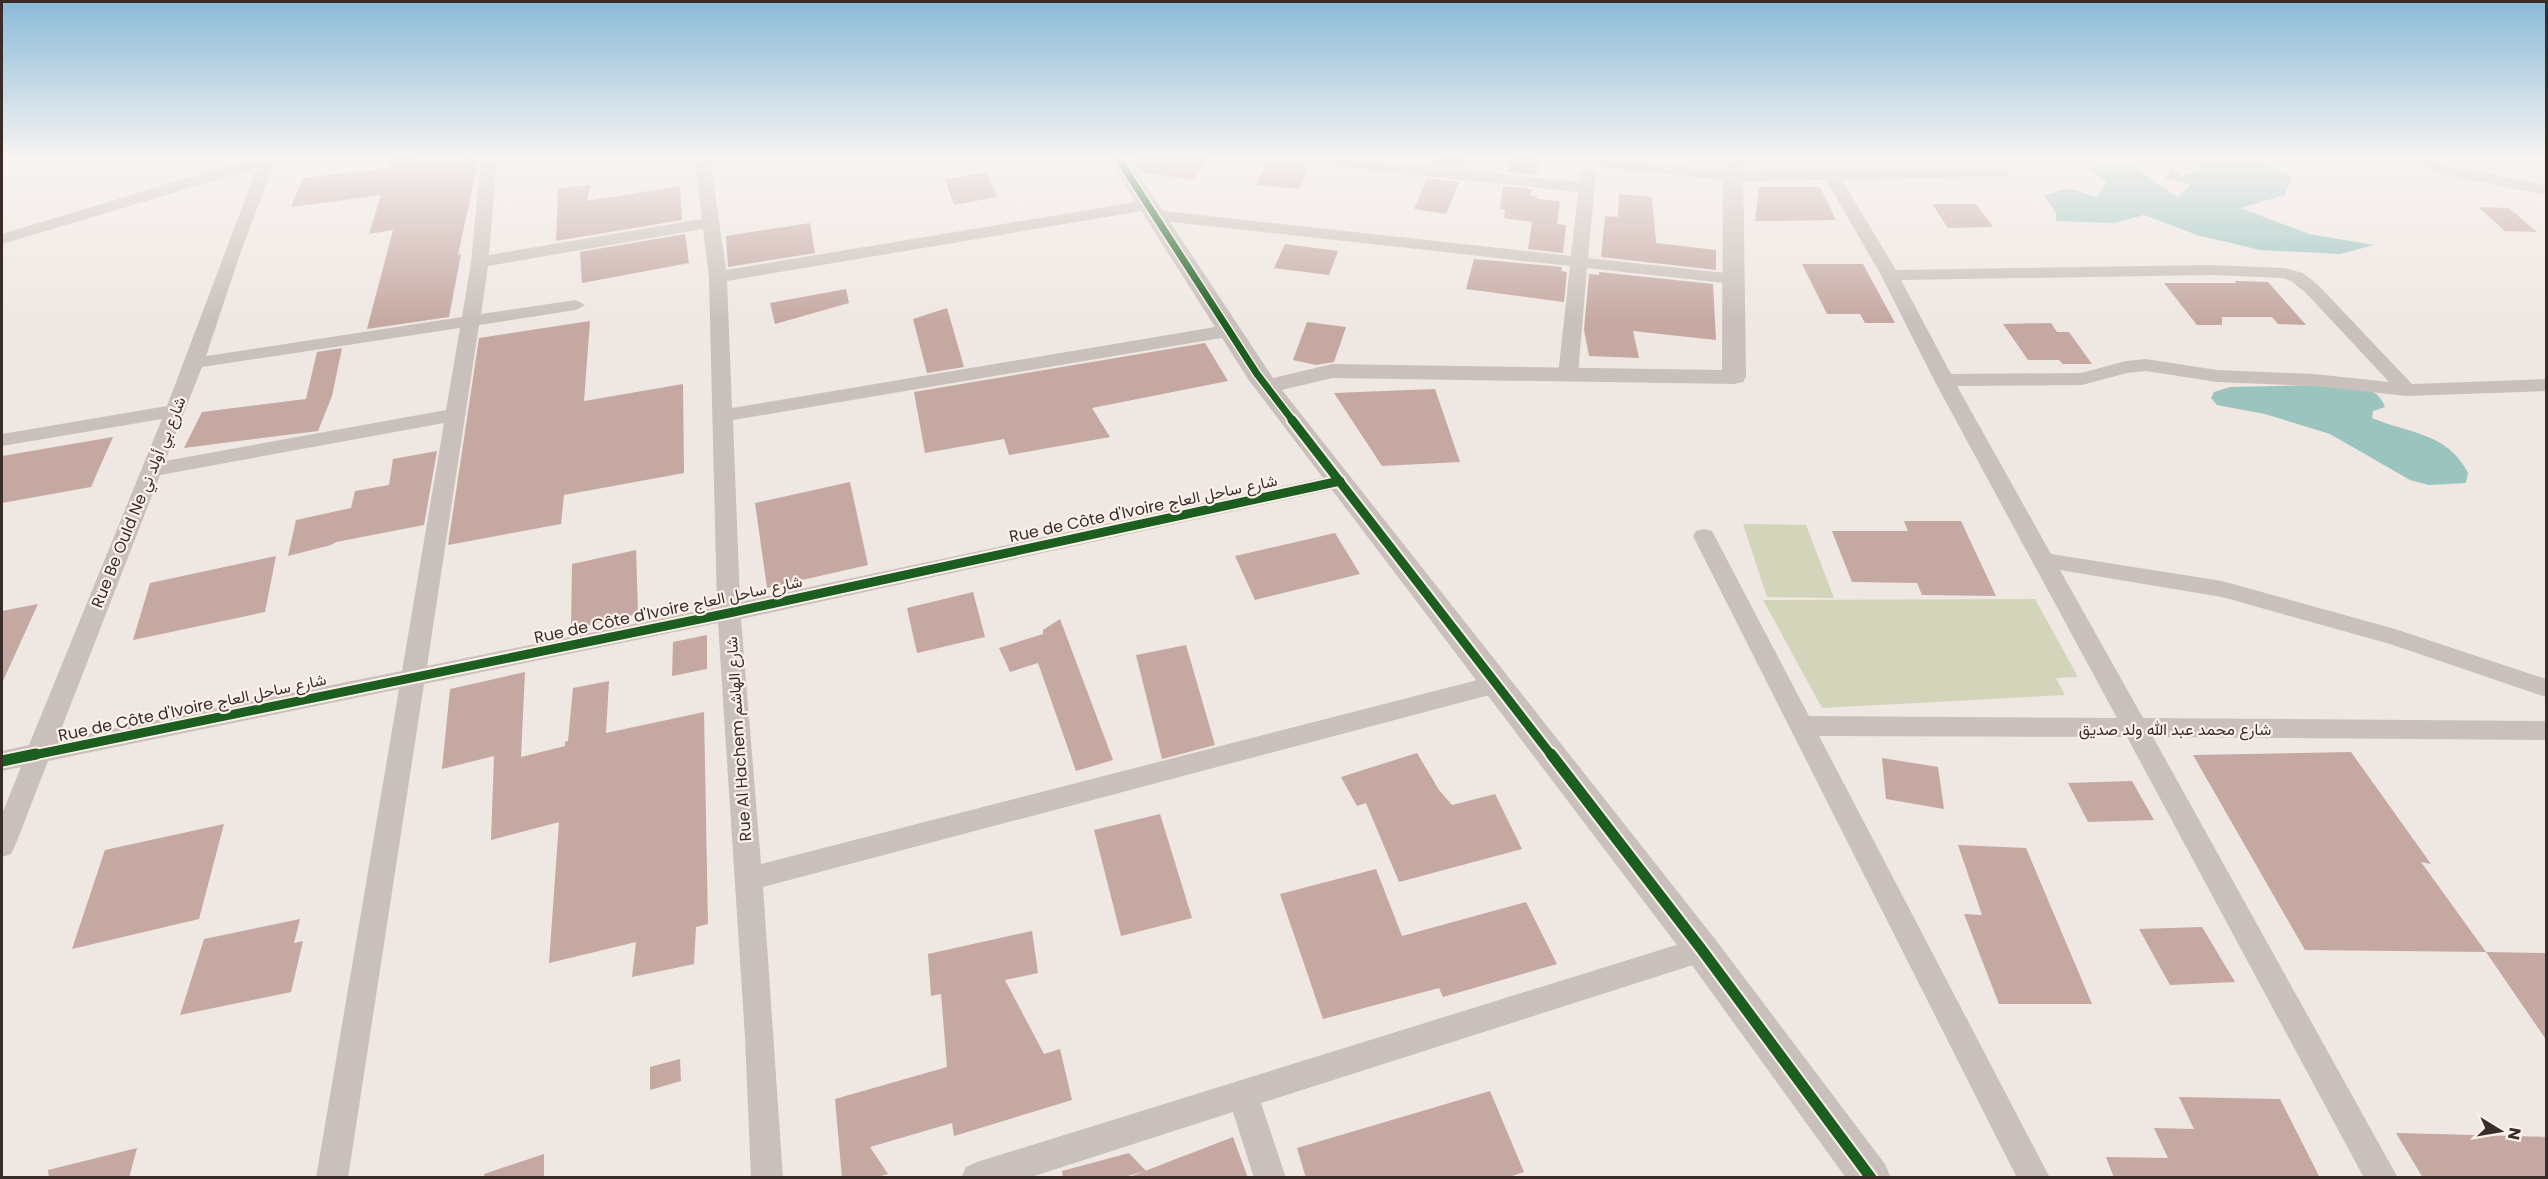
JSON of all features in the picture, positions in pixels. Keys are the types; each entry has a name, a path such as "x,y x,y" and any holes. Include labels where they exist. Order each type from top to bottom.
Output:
{"street":[{"path":"2,239 91,212"},
{"name":"Rue Be Ould Ne شارع بي أولد ني","path":"2,846 194,363 231,254 248,212"},
{"path":"332,1178 480,262 484,212"},
{"name":"Rue Al Hachem شارع الهاشم","path":"710,212 718,277 729,613 749,879 767,1178"},
{"path":"718,277 1138,212"},
{"path":"1152,212 1227,331 1267,387 1702,950 1871,1178"},
{"path":"1168,212 1734,279"},
{"path":"1568,375 1584,212"},
{"path":"1267,387 1312,374 1332,371 1734,377 1733,212"},
{"path":"1854,212 1890,274 1944,380 2382,1178"},
{"path":"480,262 712,222"},
{"path":"1890,274 2212,270 2284,273 2297,277 2312,289 2407,390"},
{"path":"194,363 576,305"},
{"path":"724,415 1227,331"},
{"path":"1944,380 2082,379 2126,367 2146,365 2217,376 2314,381 2407,390 2547,386"},
{"path":"2,440 174,411"},
{"path":"151,470 455,415"},
{"name":"Rue de Côte d'Ivoire شارع ساحل العاج","path":"2,761 729,613 1340,481"},
{"path":"1704,536 2034,1178"},
{"path":"2043,560 2222,589 2395,637 2547,688"},
{"path":"749,879 1497,684"},
{"name":"شارع محمد عبد الله ولد صديق","path":"1803,726 2547,730"},
{"path":"977,1178 1702,950"},
{"path":"1243,1095 1270,1178"}],"green space":[{"path":"1743,524 1806,525 1834,598 1767,597"},
{"path":"2035,599 2078,677 2056,678 2065,695 1822,708 1763,600"}],"water":[{"path":"2251,212 2309,234 2374,245 2340,254 2260,250 2197,235 2144,215 2114,223 2056,221 2056,213"},
{"path":"2323,385 2360,387 2375,393 2385,407 2373,411 2372,418 2426,436 2449,449 2468,473 2466,483 2429,485 2410,480 2330,434 2265,414 2217,405 2211,398 2214,392 2230,387"}],"building":[{"path":"376,212 467,212 449,317 367,329 393,230 369,234"},
{"path":"557,212 682,212 682,220 556,241"},
{"path":"1505,212 1559,212 1557,224 1566,225 1563,253 1528,249 1532,222 1504,218"},
{"path":"1618,212 1653,212 1656,243 1716,250 1716,270 1601,257 1605,216 1618,217"},
{"path":"1756,212 1832,212 1836,220 1755,221"},
{"path":"1937,212 1982,212 1993,227 1948,228"},
{"path":"2484,212 2514,212 2537,232 2505,231"},
{"path":"810,223 815,253 728,267 726,236"},
{"path":"685,234 689,263 582,283 580,252"},
{"path":"1285,244 1338,251 1329,275 1274,268"},
{"path":"1474,259 1562,267 1561,271 1567,272 1564,302 1466,289"},
{"path":"1802,264 1863,264 1895,323 1865,323 1860,314 1827,314"},
{"path":"1599,272 1713,284 1716,340 1633,331 1639,358 1589,356 1584,330 1589,274 1599,275"},
{"path":"2235,281 2268,282 2306,325 2278,324 2272,317 2222,317 2222,325 2197,325 2164,283 2236,283"},
{"path":"846,289 849,303 775,324 770,303"},
{"path":"947,308 964,367 927,373 913,319"},
{"path":"590,321 584,401 683,384 684,473 564,495 561,524 448,545 479,338"},
{"path":"1307,322 1346,327 1334,362 1316,365 1293,360"},
{"path":"2051,323 2057,332 2069,332 2092,364 2063,364 2059,360 2028,360 2003,324"},
{"path":"1205,343 1228,381 1092,408 1110,437 1009,455 1004,439 925,453 914,392"},
{"path":"342,348 332,396 318,431 184,448 202,412 306,399 317,352"},
{"path":"1435,389 1460,462 1382,466 1334,393"},
{"path":"113,437 91,487 2,503 2,456"},
{"path":"437,451 424,525 336,542 288,556 296,520 351,508 355,491 389,485 393,459"},
{"path":"850,482 868,565 767,588 755,503"},
{"path":"1904,521 1961,521 1996,596 1922,595 1917,583 1852,582 1832,531 1908,531"},
{"path":"1335,533 1360,574 1255,600 1235,556"},
{"path":"636,550 638,614 571,629 572,564"},
{"path":"276,556 265,612 133,640 150,583"},
{"path":"973,592 985,637 917,653 907,608"},
{"path":"38,604 2,683 2,611"},
{"path":"1060,619 1113,760 1076,771 1038,663 1010,672 999,648 1043,634 1043,630"},
{"path":"707,635 707,669 672,676 673,642"},
{"path":"1186,645 1215,745 1162,759 1136,655"},
{"path":"525,672 521,757 565,746 565,742 568,741 573,688 609,681 606,733 704,712 708,924 696,927 694,964 632,977 636,942 549,963 559,822 491,840 494,756 442,769 450,689"},
{"path":"2351,752 2431,864 2421,862 2486,952 2305,950 2193,755"},
{"path":"1417,753 1439,790 1452,805 1495,794 1522,849 1399,882 1366,803 1357,806 1341,777"},
{"path":"1882,758 1938,767 1944,809 1886,799"},
{"path":"2132,781 2154,820 2088,822 2068,783"},
{"path":"1160,814 1192,918 1121,936 1094,830"},
{"path":"224,824 199,919 72,949 105,850"},
{"path":"1958,845 2026,848 2092,1004 1999,1004 1964,914 1982,915"},
{"path":"1376,869 1402,936 1526,902 1557,964 1443,997 1439,988 1323,1019 1280,894"},
{"path":"300,919 294,943 303,941 291,992 180,1015 204,939"},
{"path":"2202,927 2235,982 2170,985 2139,929"},
{"path":"1032,931 1038,973 1005,980 1044,1054 1060,1049 1072,1100 954,1136 952,1123 870,1147 888,1174 874,1178 842,1178 835,1099 947,1067 941,994 931,996 928,954"},
{"path":"2486,952 2547,953 2547,1041"},
{"path":"680,1059 681,1081 650,1090 650,1067"},
{"path":"1490,1091 1524,1172 1506,1178 1306,1178 1297,1148"},
{"path":"2179,1097 2280,1099 2320,1178 2114,1178 2106,1157 2168,1158 2154,1128 2194,1129"},
{"path":"2396,1133 2547,1137 2547,1178 2423,1178"},
{"path":"1233,1137 1248,1178 1132,1178 1132,1176"},
{"path":"137,1148 129,1178 49,1178 48,1170"},
{"path":"1129,1153 1146,1171 1121,1178 1063,1178 1062,1171"},
{"path":"544,1154 544,1178 485,1178 484,1174"}],"cycle path":[{"path":"1152,212 1257,374 1702,950 1871,1178"},
{"path":"2,761 729,613 1340,481"}]}
